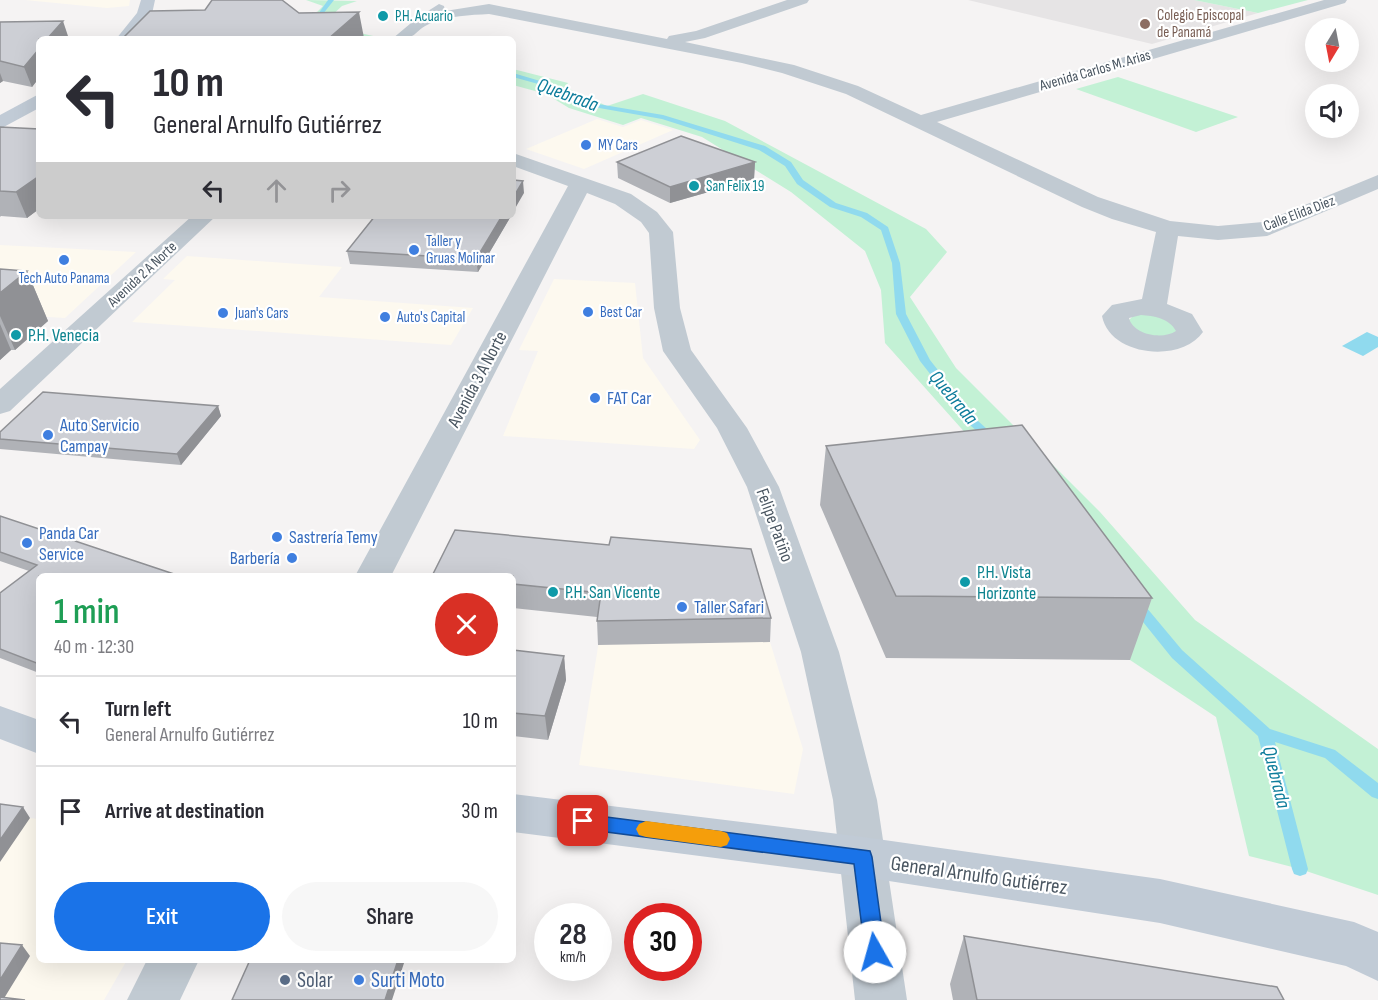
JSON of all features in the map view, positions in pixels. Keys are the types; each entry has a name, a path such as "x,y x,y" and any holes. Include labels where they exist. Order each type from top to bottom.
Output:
{"street":[{"path":"126,36 144,14 148,0"},
{"path":"404,36 431,13 457,0"},
{"path":"496,0 501,7 511,12"},
{"path":"422,21 477,9 511,12 643,38 673,39 699,35 802,0"},
{"name":"Avenida Carlos M. Arias","path":"921,121 1340,0"},
{"path":"699,35 703,45 718,53"},
{"name":"Calle Elida Diez","path":"643,38 788,69 852,90 1090,202 1120,214 1168,228 1218,233 1267,229 1378,182"},
{"path":"0,110 36,100"},
{"path":"0,123 36,101"},
{"name":"Felipe Patiño","path":"516,160 623,199 649,217 661,232 667,308 678,351 732,428 763,487 820,652 855,800 881,1000"},
{"name":"Avenida 3 A Norte","path":"376,573 581,183"},
{"name":"Avenida 2 A Norte","path":"0,405 202,219"},
{"path":"1153,308 1168,228"},
{"path":"0,722 36,736"},
{"name":"General Arnulfo Gutiérrez","path":"516,813 863,857 1160,901 1366,951"},
{"path":"153,1000 172,963"}],"shaded area":[{"path":"25,0 130,0 129,6 107,8"},
{"name":"Colegio Episcopal de Panamá","path":"968,0 1194,0 1258,13 1152,44"},
{"name":"MY Cars","path":"597,119 623,127 641,120 673,130 584,169 526,149"},
{"path":"0,245 136,252 65,318 0,314"},
{"path":"187,256 342,267 319,297 473,308 451,345 132,322 175,280 163,279"},
{"name":"FAT Car","path":"554,279 635,283 643,358 700,440 694,449 503,436 538,351 519,350"},
{"path":"612,560 770,642 803,749 794,794 579,765"},
{"path":"0,815 36,819 36,963 125,963 104,1000 0,1000"}],"green space":[{"path":"306,0 357,1 342,6 328,19 329,26 373,36 335,36 310,19 323,6"},
{"path":"1194,0 1308,0 1258,13"},
{"path":"516,70 568,83 565,87 607,106 643,94 725,121 926,229 947,252 910,297 956,368 1100,512 1195,620 1378,749 1378,895 1300,869 1249,856 1216,717 1130,660 985,455 885,343 881,290 865,251 791,192 702,137 641,118 623,125 569,108 546,94 516,86"},
{"path":"1118,77 1238,117 1196,132 1076,89"},
{"path":"1147,313 1178,324 1177,336 1145,337 1127,322 1133,316"}],"water":[{"path":"1367,332 1378,337 1378,347 1363,356 1342,346"}],"building":[{"path":"212,0 282,0 299,13 359,12 331,36 125,36 150,11 205,10"},
{"path":"63,21 50,36 36,36 36,53 24,67 0,61 0,22"},
{"path":"0,127 36,129 36,178 16,192 0,191"},
{"path":"681,136 755,162 670,187 617,162"},
{"path":"516,180 523,181 516,193"},
{"path":"373,219 500,219 476,259 347,251"},
{"path":"0,269 27,271 0,293"},
{"path":"43,392 218,406 177,454 0,439 0,432"},
{"path":"1022,425 1152,598 896,596 826,446"},
{"path":"0,516 171,573 36,573 36,663 0,649 0,593 37,565 0,552"},
{"path":"455,530 609,545 611,537 751,549 771,618 597,621 601,593 516,584 516,573 434,573"},
{"path":"516,650 564,656 545,716 516,713"},
{"path":"0,804 23,807 0,840"},
{"path":"964,936 1277,987 1284,1000 977,1000"},
{"path":"0,943 22,945 0,980"},
{"path":"249,963 397,963 385,1000 232,1000"},
{"path":"0,997 25,1000 0,1000"}],"waterway":[{"name":"Quebrada","path":"313,23 331,0"},
{"name":"Quebrada","path":"516,76 562,89 584,104 663,117 762,148 788,164 800,182 833,205 864,215 885,229 896,263 901,314 925,361 974,423 992,439"},
{"name":"Quebrada","path":"1136,604 1177,654 1265,733"},
{"path":"1265,733 1330,754 1378,792"},
{"name":"Quebrada","path":"1265,733 1300,869"}],"slow traffic":[{"path":"646,829 721,839"}],"place":[{"name":"P.H. Acuario","path":"383,16"},
{"name":"Colegio Episcopal de Panamá","path":"1145,24"},
{"name":"MY Cars","path":"586,145"},
{"name":"San Felix 19","path":"694,186"},
{"name":"Taller y Gruas Molinar","path":"414,250"},
{"name":"Tech Auto Panama","path":"64,260"},
{"name":"Best Car","path":"588,312"},
{"name":"Juan's Cars","path":"223,313"},
{"name":"Auto's Capital","path":"385,317"},
{"name":"P.H. Venecia","path":"16,335"},
{"name":"FAT Car","path":"595,398"},
{"name":"Auto Servicio Campay","path":"48,435"},
{"name":"Sastrería Temy","path":"277,537"},
{"name":"Panda Car Service","path":"27,543"},
{"name":"Barbería","path":"292,558"},
{"name":"P.H. Vista Horizonte","path":"965,582"},
{"name":"P.H. San Vicente","path":"553,592"},
{"name":"Taller Safari","path":"682,607"},
{"name":"Solar","path":"285,980"},
{"name":"Surti Moto","path":"359,980"}],"route":[{"path":"583,821 863,857 875,952"}]}
